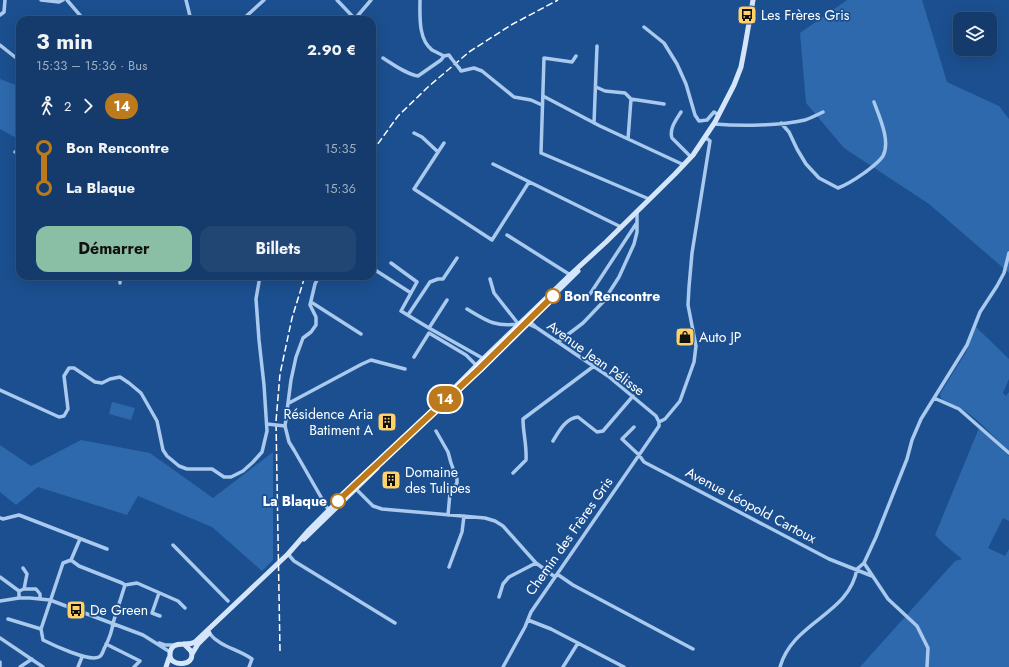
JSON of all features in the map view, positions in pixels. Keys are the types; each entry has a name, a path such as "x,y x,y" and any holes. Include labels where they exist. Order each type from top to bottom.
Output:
{"main road":[{"path":"166,667 174,646 178,644 190,645 195,642 263,578 288,554 309,530 330,512 684,165 706,138 734,85 740,67 753,0"},
{"path":"170,654 173,663 179,667 189,664 192,654 198,644 263,578"},
{"path":"184,644 189,648 192,654"}],"street":[{"path":"0,15 4,12 5,0"},
{"path":"41,0 59,2 63,0"},
{"path":"67,0 81,16"},
{"path":"186,0 190,16"},
{"path":"246,16 264,0"},
{"path":"337,0 351,16"},
{"path":"358,16 372,0"},
{"path":"420,0 421,30 426,42 432,49 444,56 449,55 461,71 474,68 482,71 514,97 531,100 542,105"},
{"path":"644,27 664,43 686,84 695,115 699,121 707,120 714,112 719,115"},
{"path":"0,45 16,58"},
{"path":"594,123 597,46"},
{"path":"382,58 410,75 418,76 441,60 444,56"},
{"path":"576,56 572,62 544,58 540,153 649,199"},
{"path":"596,87 605,91 625,92 631,99 664,104"},
{"path":"543,96 594,123 684,165"},
{"path":"628,139 631,99"},
{"path":"781,123 789,132 806,164 819,178 838,188 850,184 875,165 883,156 886,144 883,127 874,102"},
{"path":"681,112 672,127 671,134 672,138 691,157"},
{"path":"714,124 735,126 781,123 806,120 823,112"},
{"path":"414,133 438,152"},
{"name":"Chemin des Frères Gris","path":"503,667 528,620 530,612 659,426 659,422 664,419 680,401 694,362 696,346 688,305 692,253 710,141 706,138"},
{"path":"444,143 414,189 492,240 529,182"},
{"path":"493,164 621,227"},
{"path":"558,342 583,323 603,302 619,277 634,244 637,232 637,212"},
{"path":"590,294 637,223"},
{"path":"507,235 571,276"},
{"path":"780,667 792,644 804,630 830,611 843,598 855,580 857,569 864,563 876,537 921,419 967,345 980,312 1004,273 1009,253"},
{"path":"408,315 430,282 443,279 456,258"},
{"path":"391,263 417,282 401,311 485,360"},
{"path":"376,271 411,293"},
{"path":"490,279 494,293 524,323"},
{"path":"0,390 59,417 64,416 68,409 64,376 70,368 74,368 94,382 102,383 110,379 120,377 141,393 150,408 157,421 163,450 167,456 179,466 187,469 212,469 224,477 231,477 243,471 262,452 267,431 256,299 259,280"},
{"path":"317,280 310,306 316,317 316,325 304,338 296,357 291,380 285,426 290,442 301,464 330,512"},
{"path":"429,328 447,300"},
{"path":"311,302 361,334"},
{"path":"467,309 491,323 504,326 524,323"},
{"name":"Avenue Jean Pélisse","path":"524,323 537,328 594,366 633,396 656,416 659,422"},
{"path":"414,357 429,333 466,355 477,367"},
{"path":"289,403 371,360 405,369"},
{"path":"513,473 526,460 523,419 594,366"},
{"path":"553,441 562,427 572,418 578,417 597,432 603,431 633,396"},
{"path":"934,398 959,409 1009,453"},
{"path":"267,424 285,426"},
{"name":"Avenue Léopold Cartoux","path":"634,427 622,439 639,455 644,462 829,559 872,576"},
{"path":"436,431 448,452 458,479 450,493 448,515"},
{"path":"354,488 373,506 382,509 484,518 495,521 503,526 543,570 556,575 572,586 693,649"},
{"path":"0,518 3,519 18,515 106,549"},
{"path":"450,567 462,532 464,516"},
{"path":"72,560 80,539"},
{"path":"173,545 228,601"},
{"path":"288,554 294,561 395,624"},
{"path":"72,560 79,566 122,582 125,586"},
{"path":"72,560 63,563 41,629 43,640 82,657 99,657 112,629 125,586"},
{"path":"499,597 503,584 509,578 536,563"},
{"path":"864,563 888,599 917,626 928,648 927,667"},
{"path":"23,568 27,574 24,589"},
{"path":"0,577 19,591"},
{"path":"125,586 137,583 178,601 185,608"},
{"path":"19,591 24,589 36,589 40,594 40,599"},
{"path":"19,591 19,598"},
{"path":"159,593 152,613 160,616"},
{"path":"0,601 19,598 50,600 143,635 170,654"},
{"path":"8,619 41,629"},
{"path":"528,620 551,629 624,667"},
{"path":"209,633 215,640 247,655 252,659 249,667"},
{"path":"0,638 43,667"},
{"path":"155,642 165,645 178,644"},
{"path":"563,667 578,643"},
{"path":"106,644 140,661 134,667"},
{"path":"78,667 82,657"},
{"path":"20,667 32,659"}],"shaded area":[{"path":"847,0 922,0 947,82 999,106 1009,119 1009,273 929,204 844,148 806,103 800,33"},
{"path":"0,79 16,85 16,138 0,129"},
{"path":"976,327 1009,359 1009,379 1003,393 1006,396 1009,392 1009,451 975,418 962,409 942,400 940,394 966,352"},
{"path":"112,402 135,408 131,420 109,414"},
{"path":"979,428 1009,456 1009,521 1003,518 988,548 1005,556 1009,549 1009,667 860,667 955,561 962,559 935,535"},
{"path":"81,440 150,453 213,498 273,452 273,560 262,571 212,527 138,496 127,515 38,487 16,505 0,492 0,445 31,466"}],"railway":[{"path":"376,146 398,116 428,87 469,52 511,25 558,0"},
{"path":"280,651 276,421 280,374 292,318 304,280"}],"bus line":[{"name":"14","path":"338,501 479,369 553,296"}],"place":[{"name":"Les Frères Gris","path":"747,15"},
{"name":"Bon Rencontre","path":"553,296"},
{"name":"Auto JP","path":"685,337"},
{"name":"Résidence Aria Batiment A","path":"387,422"},
{"name":"Domaine des Tulipes","path":"391,480"},
{"name":"La Blaque","path":"338,501"},
{"name":"De Green","path":"76,610"}]}
